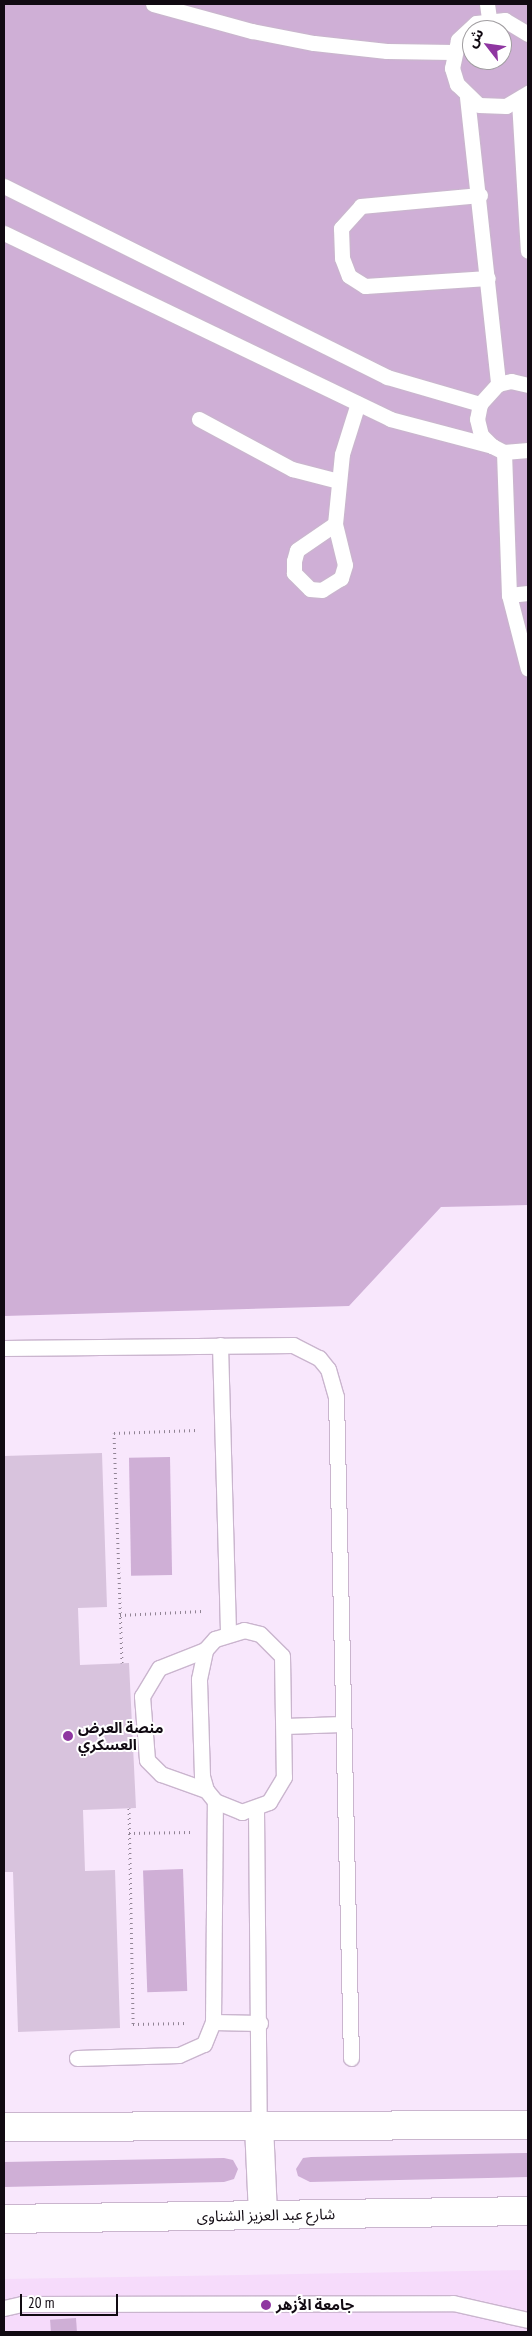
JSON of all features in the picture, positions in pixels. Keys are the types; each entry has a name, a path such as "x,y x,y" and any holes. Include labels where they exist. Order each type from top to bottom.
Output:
{"street":[{"path":"4,2127 528,2125"},
{"path":"259,2126 263,2215"},
{"name":"شارع عبد العزيز الشناوى","path":"4,2219 528,2211"}],"lane":[{"path":"153,4 252,32 314,42 387,51 453,52"},
{"path":"487,4 489,20"},
{"path":"512,24 528,34"},
{"path":"462,37 453,52 452,68 467,97 480,195 498,384"},
{"path":"467,97 492,108 524,97 528,251"},
{"path":"4,186 387,377 480,404"},
{"path":"480,195 361,206 341,228 342,258 349,276 365,286 488,278"},
{"path":"4,232 358,403 421,431 498,450 528,450"},
{"path":"528,385 512,381 498,384 480,404 477,419 481,435 498,450 509,595 528,669"},
{"path":"335,524 338,480 358,403"},
{"path":"199,419 292,469 338,480"},
{"path":"509,595 528,594"},
{"path":"4,1348 220,1345 300,1348 319,1358 334,1383 351,2058"},
{"path":"220,1345 228,1632"},
{"path":"228,1632 260,1634 282,1656 284,1777 279,1791 256,1809 228,1809 211,1796 161,1774 147,1760 142,1696 159,1668 206,1650 228,1632"},
{"path":"77,2058 188,2053 204,2044 214,2022 215,1832 199,1679 206,1650"},
{"path":"284,1726 342,1724"},
{"path":"256,1809 260,2023 259,2126"},
{"path":"214,2022 260,2023"},
{"path":"4,2308 31,2304 453,2303 528,2320"}],"path":[{"path":"122,1663 114,1433 223,1430"},
{"path":"120,1615 228,1610"},
{"path":"129,1808 133,2024 214,2022"},
{"path":"130,1833 215,1832"}],"shaded area":[{"path":"4,4 528,4 528,1205 441,1207 349,1306 4,1316"},
{"path":"170,1457 172,1575 131,1576 129,1458"},
{"path":"183,1869 187,1991 147,1992 143,1870"},
{"path":"528,2153 528,2177 310,2182 298,2176 296,2169 303,2158 311,2157"},
{"path":"224,2158 233,2160 238,2169 234,2179 224,2182 4,2187 4,2162"},
{"name":"جامعة الأزهر","path":"528,2270 528,2332 4,2332 4,2279"},
{"path":"76,2318 77,2332 51,2332 50,2320"}],"building":[{"name":"منصة العرض العسكري","path":"102,1453 107,1607 78,1608 80,1665 129,1663 136,1808 83,1810 85,1871 115,1870 120,2028 18,2032 13,1872 4,1872 4,1456"}],"place":[{"name":"منصة العرض العسكري","path":"68,1736"},
{"name":"جامعة الأزهر","path":"266,2305"}]}
